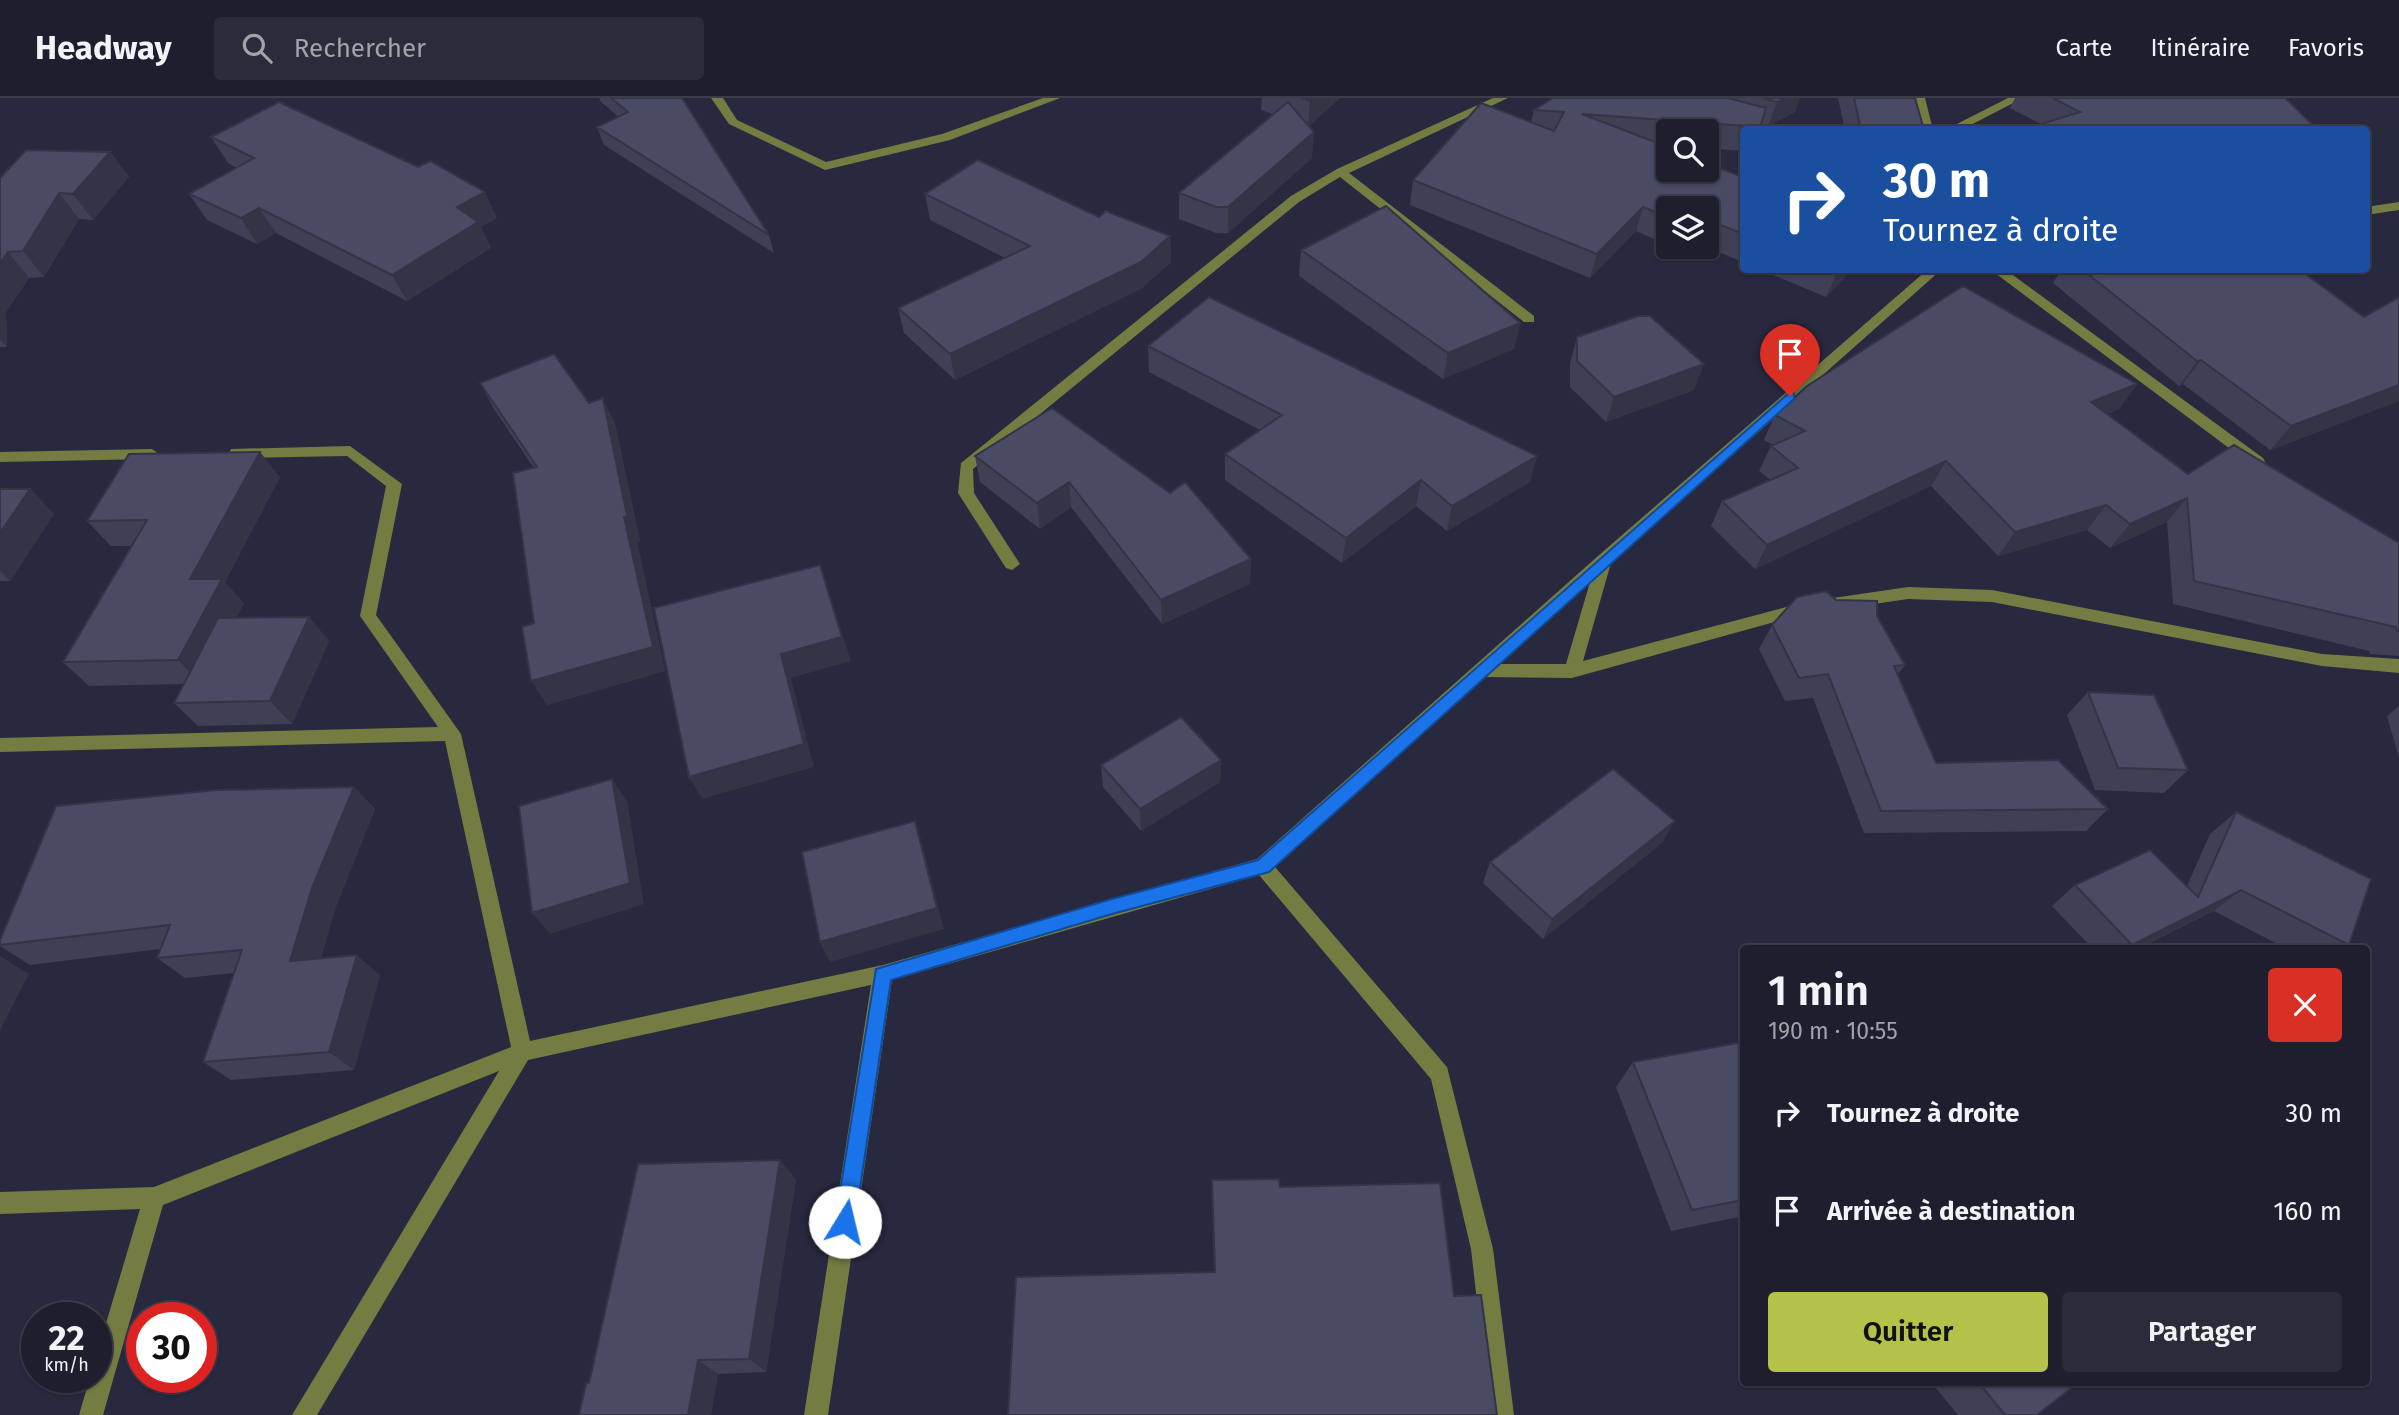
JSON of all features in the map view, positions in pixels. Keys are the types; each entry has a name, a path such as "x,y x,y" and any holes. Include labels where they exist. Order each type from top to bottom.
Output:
{"street":[{"path":"717,98 733,122 825,166 946,137 1054,98"},
{"path":"1012,564 966,493 966,467 1295,199 1341,172 1502,98"},
{"path":"1919,98 1926,126"},
{"path":"1959,126 2017,98"},
{"path":"1726,118 1753,126"},
{"path":"1341,172 1529,319"},
{"path":"2370,210 2399,206"},
{"path":"0,1203 154,1198 522,1052 883,974 1263,866 1604,559 1931,273"},
{"path":"2002,273 2265,468"},
{"path":"215,453 350,451 394,484 368,616 452,734 522,1052 304,1415"},
{"path":"0,457 174,454"},
{"path":"1572,671 1604,559"},
{"path":"1481,670 1572,671 1792,610 1908,593 1993,596 2322,660 2399,666"},
{"path":"0,745 452,734"},
{"path":"1263,866 1440,1074 1482,1249 1502,1415"},
{"path":"816,1415 883,974"},
{"path":"91,1415 154,1198"}],"building":[{"path":"611,98 682,98 769,235 597,127 628,112"},
{"path":"1553,98 1728,98 1766,108 1760,126 1719,124 1719,119 1656,119 1582,114 1656,142 1656,182 1719,182 1719,168 1740,176 1740,233 1719,224 1719,196 1656,196 1656,212 1643,207 1597,254 1413,180 1481,103 1554,131 1564,112 1534,110"},
{"path":"1763,98 1785,98 1777,102"},
{"path":"1854,98 1915,98 1923,126 1860,126"},
{"path":"2053,98 2285,98 2314,126 2038,125 2080,112"},
{"path":"279,102 418,167 430,161 485,192 457,207 478,222 392,275 259,208 241,218 189,194 254,158 211,137"},
{"path":"1288,102 1314,132 1228,207 1216,207 1179,193"},
{"path":"26,150 110,152 73,194 59,193 23,251 8,252 0,263 0,178"},
{"path":"978,160 1099,217 1106,211 1170,236 1141,262 950,354 898,308 1030,246 925,194"},
{"path":"1386,206 1520,323 1448,353 1301,250"},
{"path":"2087,273 2304,273 2364,317 2399,297 2399,385 2291,426 2201,360 2197,361"},
{"path":"1963,286 2137,384 2091,402 2188,474 2234,445 2399,543 2399,631 2396,627 2194,581 2187,498 2130,524 2106,505 2015,532 1946,461 1767,545 1722,501 1798,468 1771,446 1805,431 1775,415 1807,386"},
{"path":"1209,297 1537,456 1452,506 1421,480 1346,538 1225,454 1282,415 1148,346"},
{"path":"1638,316 1650,316 1704,364 1614,397 1577,361 1577,337"},
{"path":"554,354 589,403 603,398 627,516 624,517 653,647 531,681 522,627 534,623 513,473 537,467 480,383"},
{"path":"1052,408 1170,493 1185,482 1251,559 1161,600 1069,482 1037,503 975,456"},
{"path":"260,452 190,579 222,579 178,660 63,662 147,520 87,521 129,454"},
{"path":"0,489 30,489 0,533"},
{"path":"820,565 842,637 781,654 804,744 689,777 654,608"},
{"path":"1826,591 1836,600 1877,601 1877,616 1905,665 1894,666 1936,763 2058,760 2108,809 1881,811 1828,674 1799,678 1772,625 1797,597"},
{"path":"309,617 270,701 174,703 218,618"},
{"path":"2088,692 2154,695 2188,770 2118,768"},
{"path":"1181,717 1221,760 1140,809 1101,765"},
{"path":"1613,769 1675,821 1552,919 1490,862"},
{"path":"612,779 630,883 532,913 519,806"},
{"path":"354,787 312,888 290,961 357,955 329,1052 203,1062 242,950 157,958 170,925 0,945 56,806 217,790"},
{"path":"2236,812 2371,879 2349,945 2241,890 2132,945 2075,885 2150,850 2198,897"},
{"path":"915,821 937,908 820,942 802,852"},
{"path":"1740,1043 1740,1201 1692,1210 1633,1062"},
{"path":"780,1160 749,1359 698,1360 688,1415 579,1415 586,1383 589,1383 638,1164"},
{"path":"1279,1179 1280,1187 1440,1183 1454,1296 1481,1295 1497,1415 1008,1415 1016,1277 1215,1272 1212,1180"},
{"path":"1981,1386 2074,1386 2037,1415 2005,1415"}],"route":[{"path":"845,1222 883,974 1263,866 1790,396"}]}
